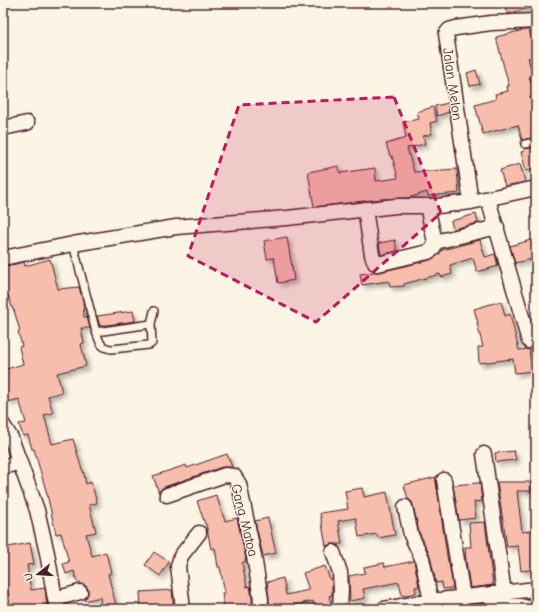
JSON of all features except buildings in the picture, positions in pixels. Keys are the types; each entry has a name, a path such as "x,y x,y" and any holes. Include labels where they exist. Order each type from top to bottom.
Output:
{"street":[{"name":"Jalan Melon","path":"471,202 446,34 448,30 456,28 491,23 536,21"},
{"path":"3,128 27,123"},
{"path":"3,258 73,244 176,227 287,218 396,206 438,206 488,199 536,188"},
{"path":"488,199 529,341"},
{"path":"365,209 372,255 375,263 378,264 428,252 433,249 435,242 427,206"},
{"path":"435,242 497,227"},
{"path":"3,425 11,438 37,510 47,553 56,604 80,592"},
{"path":"484,454 504,593"},
{"path":"3,467 20,462"},
{"name":"Gang Matoa","path":"167,495 226,475 234,476 239,484 254,556 261,599 260,609"},
{"path":"444,480 463,597"},
{"path":"405,507 412,535 422,558 430,602"},
{"path":"183,609 178,566 181,556 200,533"},
{"path":"333,552 340,572 340,609"},
{"path":"384,609 463,597 536,589"},
{"path":"482,595 532,609"}],"lane":[{"path":"525,144 536,142"},
{"path":"73,244 101,346 112,349 149,345 152,343 151,324 154,311"},
{"path":"96,332 151,324"}],"highlighted area":[{"path":"394,97 441,213 316,322 188,256 239,105"}]}
